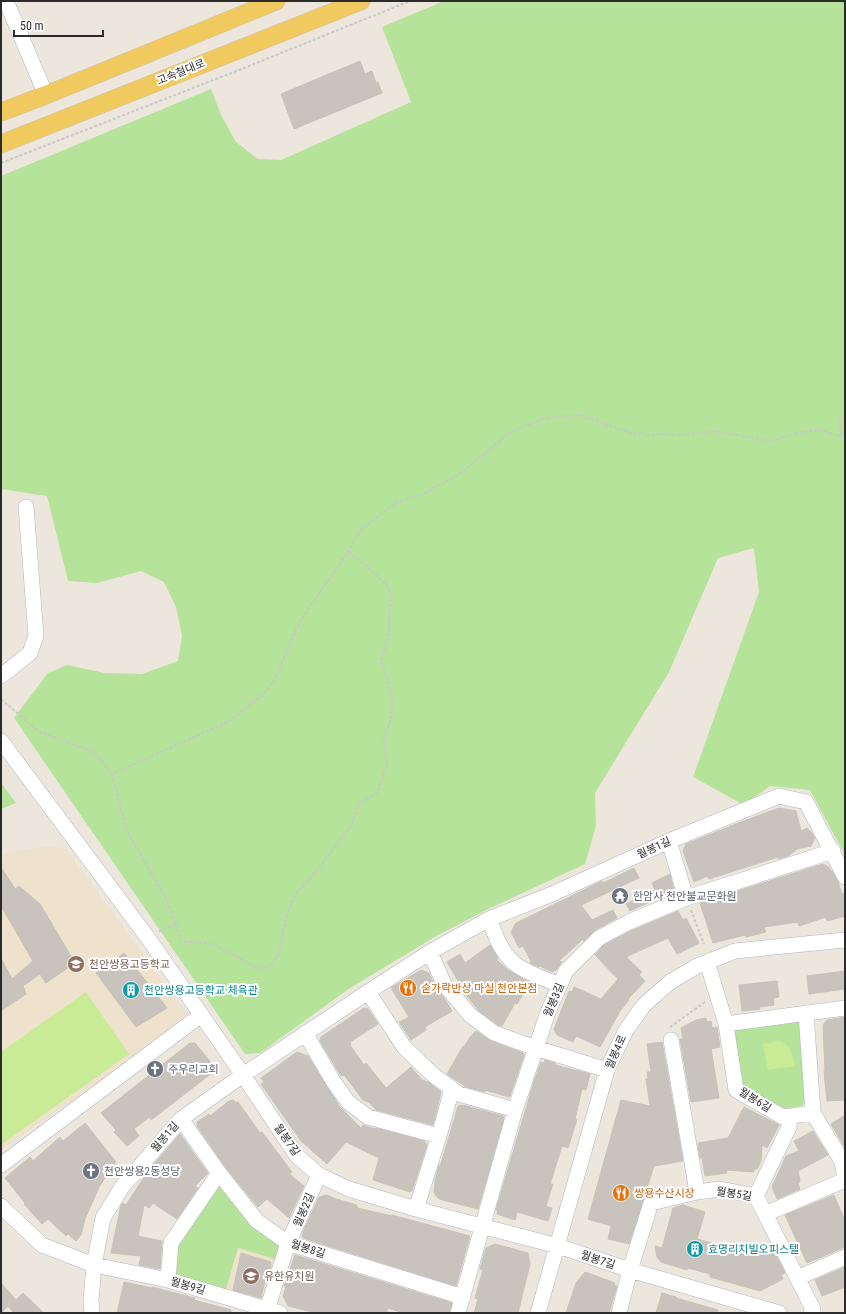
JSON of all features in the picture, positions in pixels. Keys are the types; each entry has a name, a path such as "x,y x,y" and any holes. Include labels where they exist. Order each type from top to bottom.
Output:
{"main road":[{"path":"1,112 276,1"},
{"name":"고속철대로","path":"1,144 361,1"}],"street":[{"path":"6,1 46,95"},
{"path":"1,676 30,653 36,636 26,507"},
{"name":"월봉7길","path":"1,741 148,938 297,1156 319,1175 350,1189 416,1209 558,1246 630,1270 779,1313"},
{"name":"월봉1길","path":"92,1313 91,1300 94,1265 103,1218 122,1187 181,1119 243,1075 430,952 489,919 552,894 669,841 779,796 806,802 833,851 845,877"},
{"path":"669,841 686,898"},
{"name":"월봉3길","path":"458,1313 515,1110 548,1012 566,971 599,938 629,922 686,898 833,851"},
{"path":"489,919 500,947 514,964 535,975 560,985"},
{"name":"월봉4로","path":"538,1313 607,1070 626,1030 644,1005 670,982 697,966 735,951 845,940"},
{"path":"430,952 444,984 470,1015 494,1033 607,1070"},
{"name":"월봉6길","path":"707,962 726,1024 736,1090 783,1117 813,1114"},
{"path":"368,992 404,1048 432,1074 459,1094 515,1110"},
{"path":"726,1024 845,1008"},
{"path":"765,1214 845,1180 842,1161 813,1114 806,1013"},
{"path":"1,1165 201,1014"},
{"path":"305,1034 333,1081 348,1102 368,1117 439,1136"},
{"path":"671,1040 696,1192"},
{"path":"416,1209 452,1089"},
{"path":"756,1196 789,1127 790,1116"},
{"name":"월봉8길","path":"181,1119 219,1174 256,1221 288,1243 462,1297"},
{"path":"168,1280 171,1243 219,1174"},
{"name":"월봉2길","path":"271,1312 288,1243 319,1175"},
{"name":"월봉5길","path":"619,1313 630,1270 651,1203 696,1192 720,1189 756,1196 813,1309 811,1313"},
{"name":"월봉9길","path":"1,1206 42,1245 94,1265 168,1280 271,1312"},
{"path":"798,1278 845,1258"}],"path":[{"path":"1,162 239,70 410,1"},
{"path":"112,774 226,722 263,695 274,681 296,629 348,552 362,528 391,506 400,501 423,494 461,472 512,431 547,418 580,415 634,434 642,433 647,436 660,434 682,435 714,431 772,441 800,432 821,430 842,437 839,421 845,415"},
{"path":"1,699 38,731 93,752 112,774 126,831 167,900 181,941 213,944 259,968 265,968 271,965 278,956 287,915 295,895 315,873 351,826 359,803 377,793 387,765 384,740 391,718 393,700 381,658 388,638 391,593 383,581 348,552"},
{"path":"686,898 704,944"},
{"path":"148,938 155,932 176,924"},
{"path":"671,1040 670,1026 717,996"}],"shaded area":[{"name":"천안쌍용고등학교","path":"44,846 66,849 187,1014 122,1067 1,1149 1,857 7,853"},
{"name":"유한유치원","path":"238,1248 278,1260 266,1298 258,1301 225,1293"}],"green space":[{"path":"444,1 845,1 845,855 810,790 770,786 744,805 693,777 759,592 754,548 718,558 669,672 595,793 596,826 585,864 490,908 438,935 350,988 260,1053 245,1054 14,718 48,673 67,665 105,673 142,674 178,661 182,636 176,607 164,582 141,571 97,583 68,581 47,496 1,489 1,176 211,89 221,115 236,142 258,159 281,160 411,102 382,27"},
{"path":"1,783 16,803 1,809"},
{"path":"86,992 129,1054 2,1144 1,1052"},
{"path":"797,1021 802,1024 808,1096 802,1106 786,1109 760,1098 743,1086 733,1034 738,1027"},
{"path":"779,1041 789,1048 795,1066 768,1070 763,1044"},
{"path":"217,1183 284,1243 278,1260 238,1248 225,1293 180,1280 173,1268 175,1244"}],"building":[{"path":"360,61 365,74 372,71 376,83 378,82 382,93 294,129 281,94"},
{"path":"779,808 796,811 801,831 807,828 815,838 811,846 797,849 788,856 778,859 778,857 709,879 707,876 694,882 683,851 686,844"},
{"path":"823,864 829,867 832,871 842,894 845,894 845,916 827,921 826,917 799,926 798,922 764,927 766,932 746,937 745,935 713,943 700,903"},
{"path":"1,867 15,889 19,886 40,904 75,963 46,983 40,974 23,986 26,994 1,1011 1,958 12,979 33,961 1,906"},
{"path":"634,868 639,878 581,905 592,920 613,910 617,918 595,930 584,941 583,939 559,961 562,962 556,970 552,972 530,963 531,961 523,946 519,948 511,932 516,923 602,881 603,883"},
{"path":"670,874 674,891 630,911 626,904 655,890 652,883"},
{"path":"678,911 683,920 686,918 699,943 677,954 668,938 626,957 642,972 639,975 645,981 628,999 629,1000 620,1011 600,1047 576,1036 573,1042 557,1035 554,1029 569,991 572,992 574,987 601,999 618,979 595,955 604,945 633,930"},
{"path":"490,945 498,958 496,959 508,970 530,983 517,1004 515,1003 502,1026 498,1025 480,1012 462,990 463,989 447,962 460,954 465,963"},
{"name":"천안쌍용고등학교 체육관","path":"124,953 167,1008 136,1027 96,973"},
{"path":"421,970 429,973 436,988 452,1011 425,1027 426,1030 411,1040 399,1022 409,1017 391,988"},
{"path":"845,971 845,989 809,994 807,976"},
{"path":"777,981 779,997 773,998 774,1005 759,1007 760,1009 742,1011 739,985"},
{"path":"364,1008 368,1009 378,1024 350,1042 350,1045 364,1065 366,1063 386,1088 411,1067 422,1080 428,1082 441,1092 433,1125 376,1110 370,1103 363,1100 344,1075 341,1076 320,1041 321,1037"},
{"path":"845,1017 845,1100 827,1101 824,1071 823,1025 827,1020"},
{"path":"706,1018 707,1022 711,1021 712,1028 717,1027 720,1047 711,1049 719,1098 691,1102 680,1039 683,1039 681,1028 696,1020"},
{"path":"476,1031 491,1041 523,1053 524,1055 509,1097 485,1090 485,1092 466,1087 447,1074 463,1046 464,1047"},
{"name":"쌍용수산시장","path":"662,1042 683,1161 654,1166 629,1244 608,1239 611,1226 588,1219 621,1100 650,1106 646,1079 648,1079 647,1072 651,1072 647,1044"},
{"path":"190,1043 195,1043 213,1065 212,1073 151,1120 149,1117 134,1129 139,1136 127,1146 114,1132 116,1130 101,1113"},
{"path":"297,1052 308,1056 339,1106 361,1128 363,1125 424,1141 427,1145 412,1191 410,1192 373,1180 379,1158 346,1142 327,1164 301,1141 261,1084 264,1082 261,1078"},
{"path":"545,1060 555,1063 555,1065 590,1074 586,1090 582,1089 575,1119 577,1119 568,1148 562,1146 550,1184 553,1184 546,1206 552,1208 548,1221 517,1212 515,1220 497,1214 498,1210 496,1210 534,1081 541,1062 544,1063"},
{"path":"233,1100 237,1103 238,1102 260,1133 262,1132 292,1172 289,1174 304,1186 289,1218 267,1199 258,1207 226,1168 197,1126 197,1122 209,1114 210,1116 229,1101"},
{"path":"463,1105 503,1116 504,1118 478,1209 439,1199 434,1193 435,1180 439,1165 440,1167 458,1106"},
{"path":"744,1107 779,1125 767,1148 762,1145 761,1161 757,1169 754,1169 754,1172 726,1170 727,1173 705,1176 698,1143 728,1138"},
{"path":"845,1115 845,1148 831,1124"},
{"path":"85,1123 116,1162 99,1187 85,1219 81,1235 76,1241 68,1234 66,1236 48,1219 42,1224 24,1204 25,1203 5,1178 30,1157 33,1161 60,1137 63,1141"},
{"path":"813,1131 828,1155 798,1171 800,1181 798,1184 800,1189 777,1199 772,1187 786,1156 799,1151 794,1141"},
{"path":"180,1134 208,1173 195,1186 198,1188 177,1219 153,1203 149,1208 144,1205 138,1236 162,1241 160,1269 139,1265 141,1256 111,1253 121,1205 123,1203 126,1205 148,1171"},
{"path":"327,1195 357,1205 357,1208 392,1215 470,1236 456,1286 303,1238 303,1232 319,1197"},
{"path":"834,1195 845,1221 845,1247 807,1263 785,1215"},
{"name":"효명리치빌오피스텔","path":"683,1205 705,1212 697,1239 749,1253 770,1243 785,1273 781,1275 783,1279 760,1291 710,1277 710,1274 688,1268 687,1270 661,1262 657,1257 655,1246 662,1248 673,1208"},
{"path":"495,1244 528,1253 530,1264 518,1313 474,1313 478,1299 475,1298 483,1270 480,1269 486,1248"},
{"name":"유한유치원","path":"241,1253 271,1262 270,1271 267,1281 265,1280 261,1298 233,1290"},
{"path":"295,1255 452,1303 449,1313 403,1313 388,1308 387,1313 317,1313 288,1306 283,1296 286,1287 284,1286"},
{"path":"845,1267 845,1287 822,1296 815,1280"},
{"path":"585,1272 615,1283 614,1285 617,1286 609,1313 566,1313 576,1283"},
{"path":"124,1282 152,1287 195,1298 194,1300 231,1310 231,1313 117,1313"},
{"path":"1,1283 16,1300 23,1293 44,1313 14,1313 8,1306 1,1313"},
{"path":"662,1293 718,1310 717,1313 656,1313"}],"place":[{"name":"한암사 천안불교문화원","path":"620,896"},
{"name":"천안쌍용고등학교","path":"76,964"},
{"name":"숟가락반상 마실 천안본점","path":"408,988"},
{"name":"천안쌍용고등학교 체육관","path":"131,990"},
{"name":"주우리교회","path":"155,1069"},
{"name":"천안쌍용2동성당","path":"91,1171"},
{"name":"쌍용수산시장","path":"621,1193"},
{"name":"효명리치빌오피스텔","path":"695,1249"},
{"name":"유한유치원","path":"251,1276"}]}
